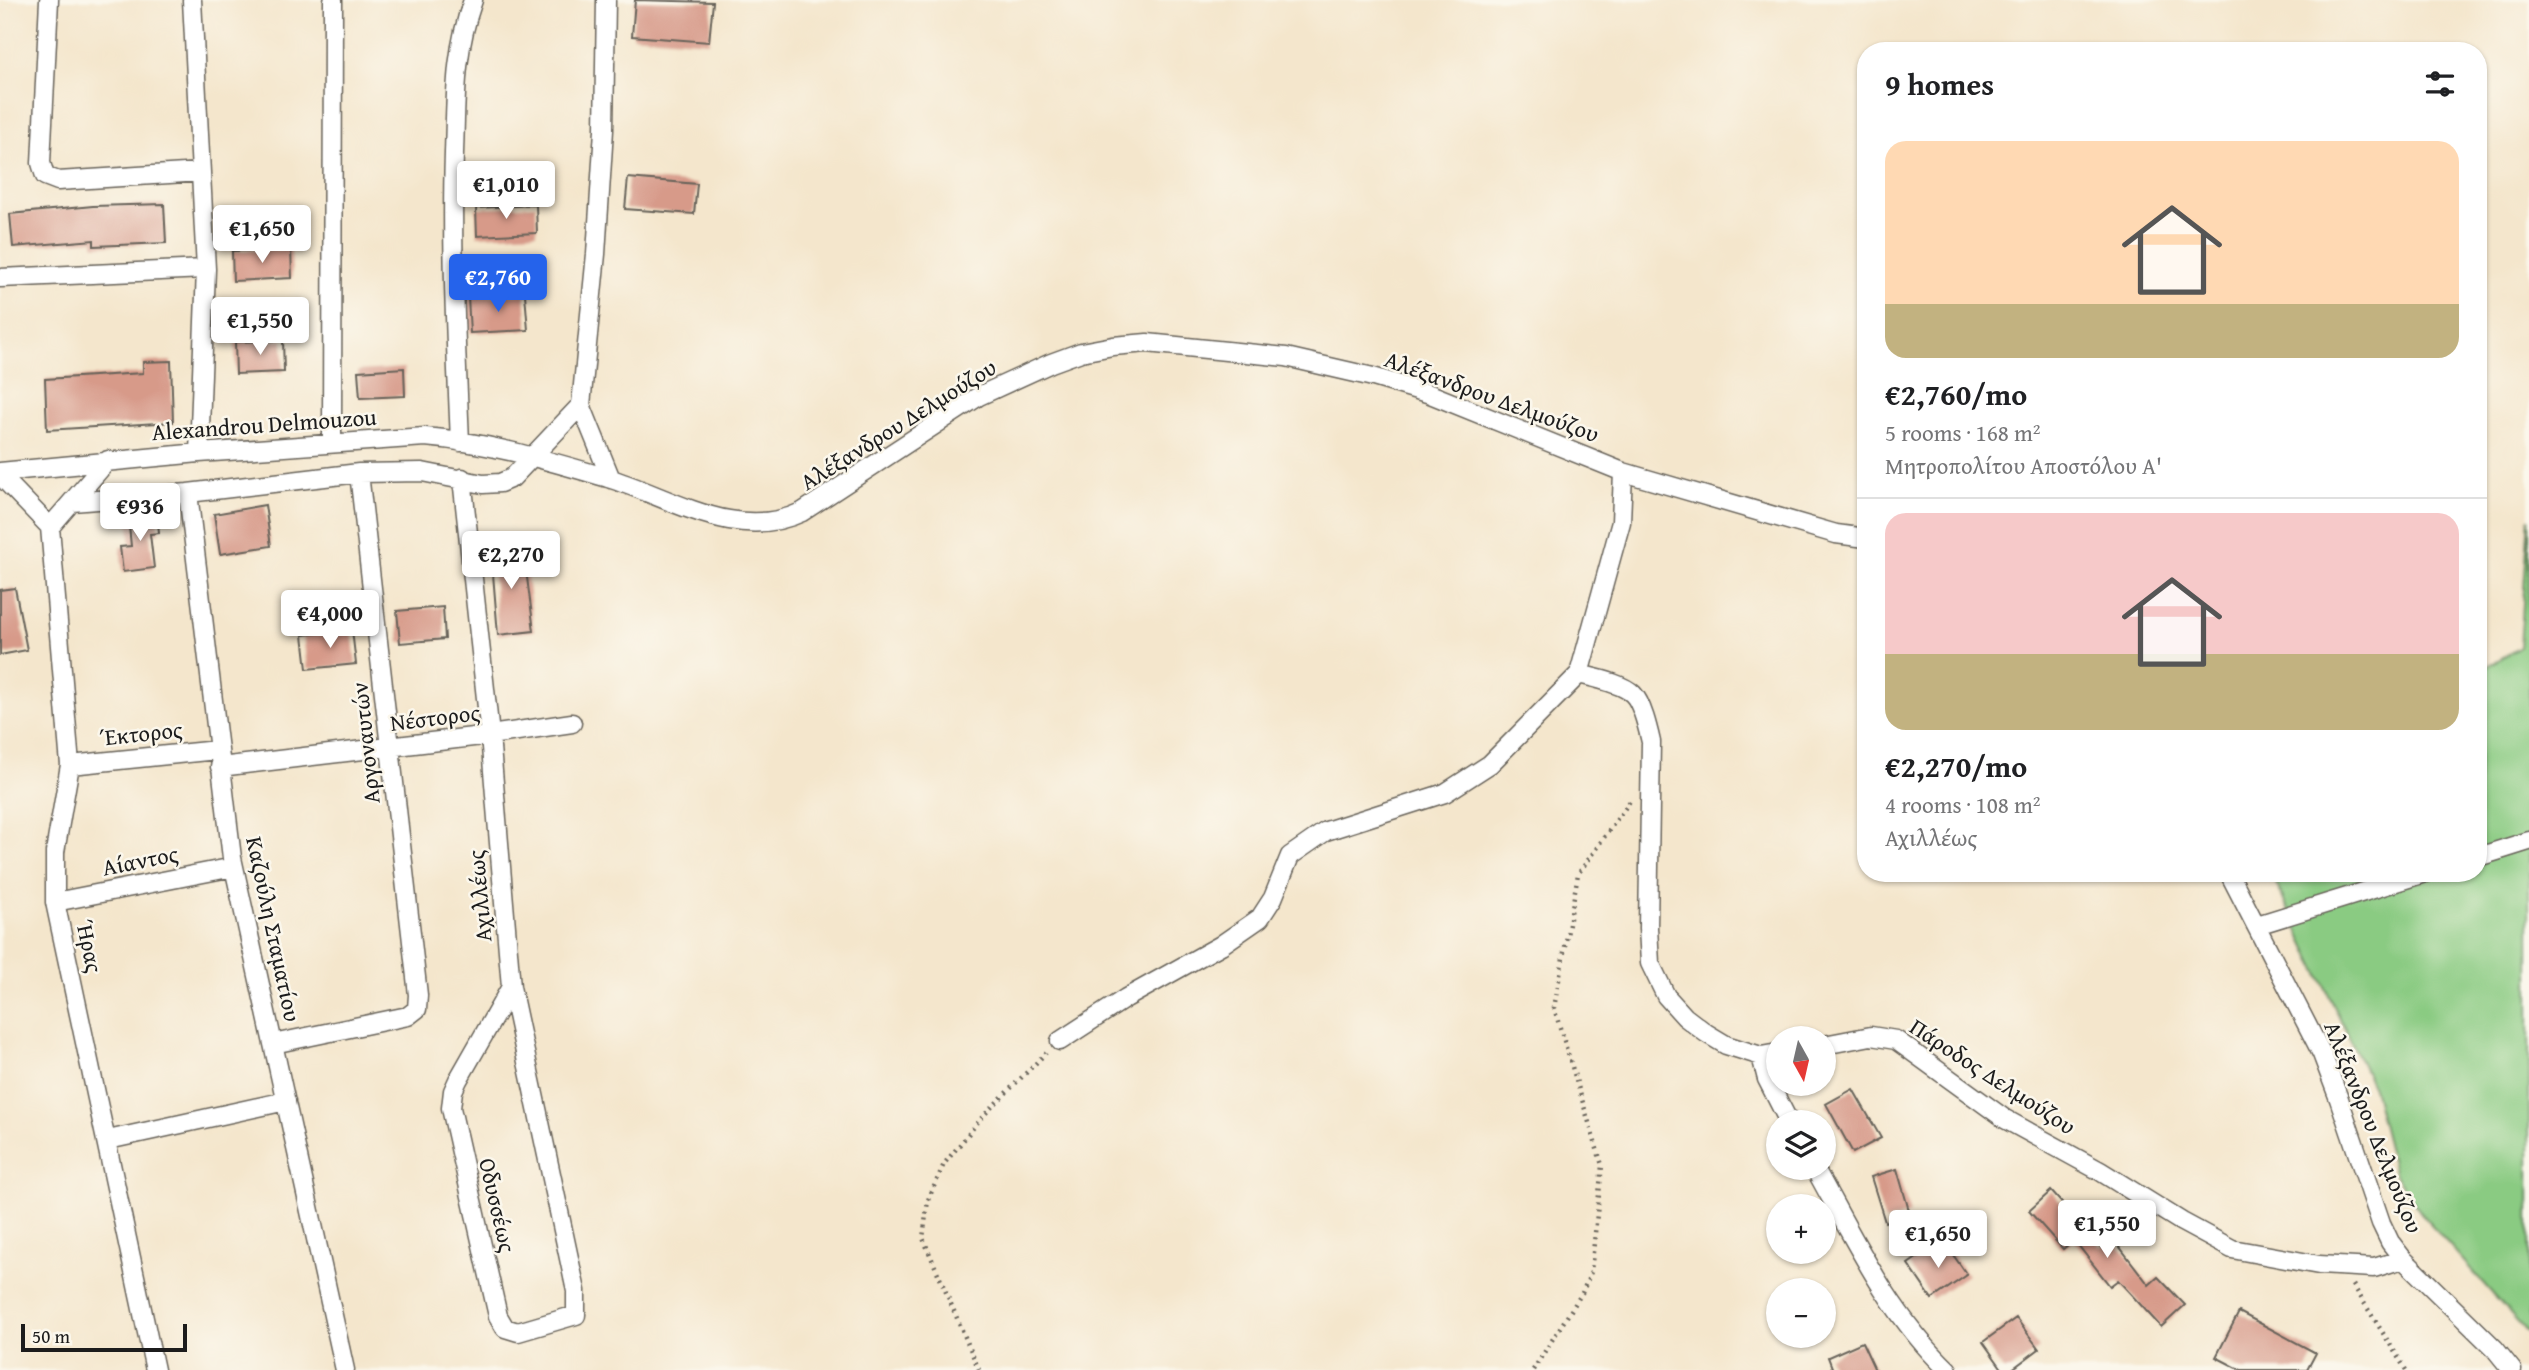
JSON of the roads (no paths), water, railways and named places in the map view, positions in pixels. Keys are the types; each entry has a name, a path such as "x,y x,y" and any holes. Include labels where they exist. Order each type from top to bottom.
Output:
{"street":[{"path":"49,0 41,163 45,176 58,181 201,172"},
{"path":"192,0 206,269 199,453"},
{"path":"332,443 333,0"},
{"path":"460,442 452,246 453,168 457,61 473,0"},
{"path":"606,0 602,156 596,254 581,405 611,479"},
{"path":"0,278 206,269"},
{"name":"Αλέξανδρου Δελμούζου","path":"531,457 611,479 717,518 743,523 781,519 802,512 979,396 1080,352 1147,343 1286,357 1373,377 1430,394 1623,472 1836,534 1857,537"},
{"path":"72,502 188,493 359,473 422,472 482,484 509,480 581,405"},
{"name":"Alexandrou Delmouzou","path":"0,473 108,460 425,437 531,457"},
{"path":"0,473 50,527 108,460"},
{"path":"1060,1041 1126,998 1221,945 1260,918 1273,898 1290,856 1326,831 1445,793 1490,764 1579,674 1621,522 1623,472"},
{"name":"Αργοναυτών","path":"273,1044 408,1016 416,1009 418,995 359,473"},
{"name":"Αχιλλέως","path":"461,478 490,735 511,988 577,1305 576,1315 518,1332 505,1328"},
{"name":"Καζούλη Σταματίου","path":"188,493 234,867 345,1370"},
{"name":"Ήρας","path":"50,527 70,765 55,852 55,902 155,1370"},
{"path":"1579,674 1610,682 1633,694 1644,717 1651,742 1648,928 1650,963 1667,996 1685,1017 1726,1045 1766,1053"},
{"name":"Νέστορος","path":"219,758 390,747 572,723"},
{"name":"Έκτορος","path":"70,765 219,758"},
{"path":"2487,854 2529,841"},
{"name":"Αίαντος","path":"55,902 234,867"},
{"name":"Αλέξανδρου Δελμούζου","path":"2234,882 2322,1055 2390,1242 2403,1259 2495,1349 2512,1370"},
{"path":"2256,925 2395,882"},
{"name":"Οδυσσέως","path":"505,1328 498,1316 451,1108 453,1091 511,988"},
{"name":"Πάροδος Δελμούζου","path":"1836,1043 1871,1036 1896,1040 2005,1119 2232,1249 2319,1265 2374,1268 2403,1259"},
{"path":"108,1140 286,1101"},
{"path":"1821,1180 1876,1278 1923,1343 1948,1370"}]}
